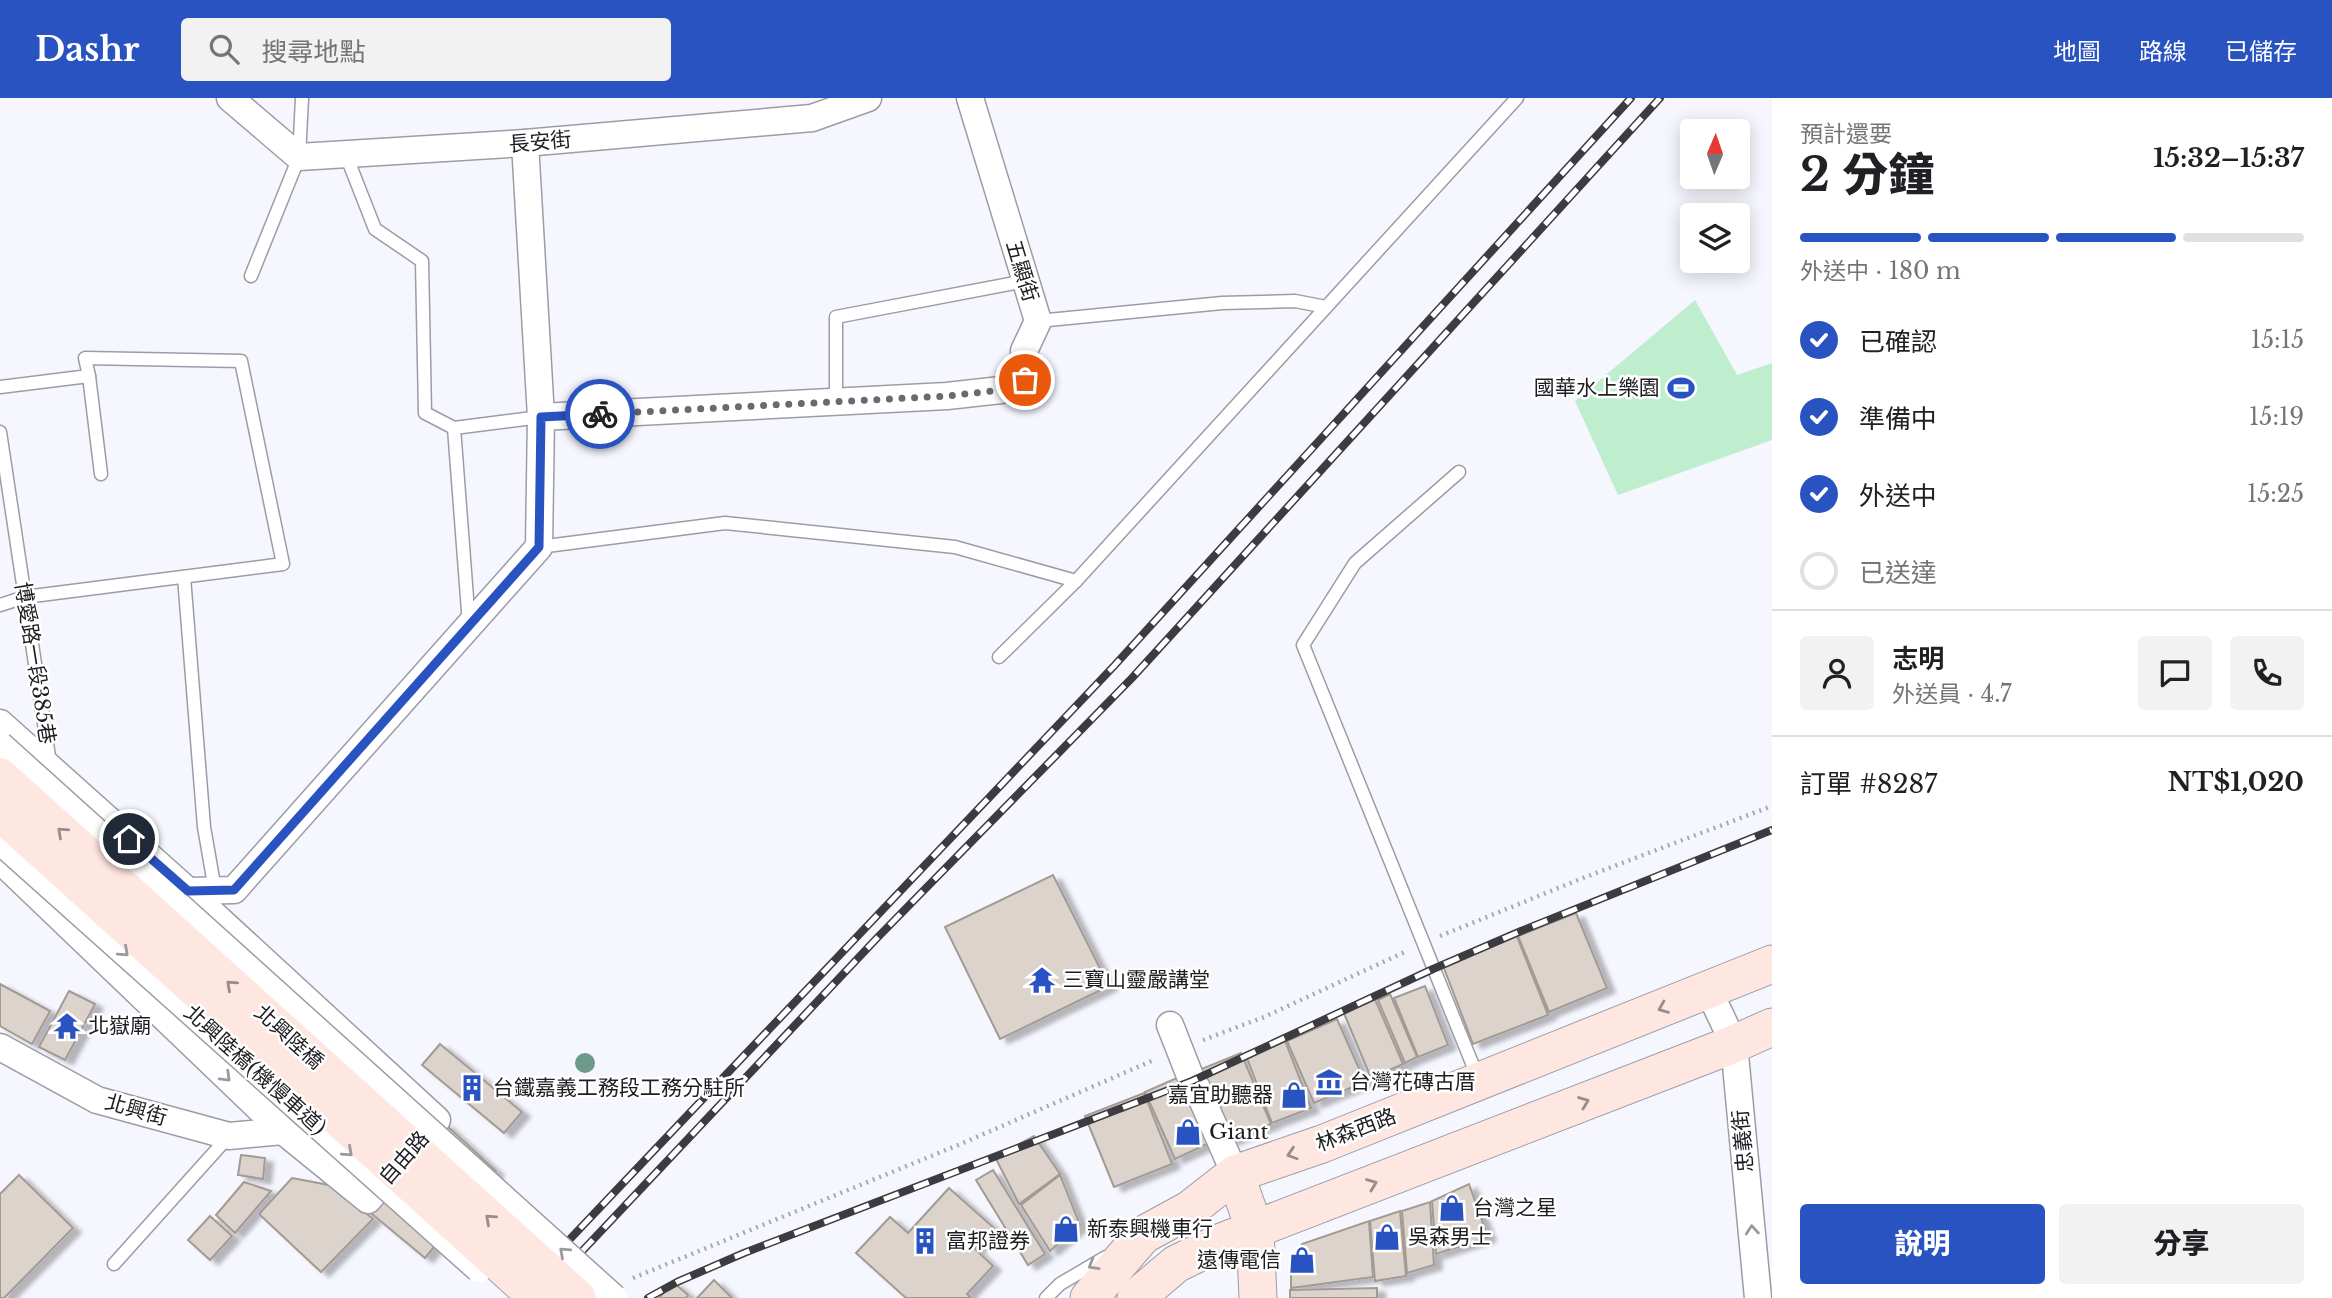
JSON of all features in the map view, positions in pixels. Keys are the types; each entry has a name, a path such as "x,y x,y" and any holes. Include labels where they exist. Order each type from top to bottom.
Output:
{"main road":[{"name":"北興陸橋","path":"0,777 578,1298"},
{"name":"北興陸橋","path":"0,812 538,1298"},
{"name":"林森西路","path":"1089,1298 1143,1236 1189,1210 1235,1174 1322,1144 1772,964"},
{"path":"1146,1292 1176,1264 1255,1230 1772,1027"},
{"path":"1235,1174 1255,1230 1258,1290"}],"street":[{"path":"230,98 299,157"},
{"name":"長安街","path":"299,157 525,143 812,118 868,98"},
{"name":"五顯街","path":"541,417 947,396 1001,390 1025,380 1024,351 1038,321 970,98"},
{"path":"188,891 234,890 539,547 541,417 525,143"},
{"name":"自由路","path":"0,723 437,1120 368,1200 282,1131 0,860"},
{"path":"0,745 614,1298"},
{"name":"北興陸橋(機慢車道)","path":"0,841 511,1298"},
{"name":"忠義街","path":"1708,989 1734,1044 1758,1298"},
{"path":"1170,1025 1192,1081 1235,1174"},
{"name":"北興街","path":"0,1048 97,1100 229,1136 282,1131"}],"lane":[{"path":"251,276 299,157 302,98"},
{"path":"999,657 1076,581 1517,98"},
{"path":"346,155 375,229 422,261 425,413 454,428 541,417"},
{"path":"836,401 836,317 1025,281"},
{"path":"1038,321 1222,303 1294,301 1326,307"},
{"path":"0,605 25,597 283,564 241,361 85,358 102,474"},
{"path":"0,387 89,376"},
{"path":"454,428 469,625"},
{"name":"博愛路一段385巷","path":"0,432 51,770"},
{"path":"1459,472 1354,563 1303,645 1479,1081"},
{"path":"539,547 725,523 955,547 1076,581"},
{"path":"184,577 204,827 215,890"},
{"path":"114,1264 229,1136"},
{"path":"1046,1298 1060,1284 1143,1236"}],"green space":[{"name":"國華水上樂園","path":"1695,300 1737,375 1772,363 1772,440 1618,495 1575,401"}],"building":[{"path":"1053,875 1109,986 1000,1039 945,927"},
{"path":"1576,913 1607,988 1549,1012 1518,936"},
{"path":"1516,934 1548,1015 1473,1044 1442,963"},
{"path":"0,984 50,1011 32,1044 0,1026"},
{"path":"1425,986 1448,1045 1418,1057 1394,998"},
{"name":"北嶽廟","path":"69,991 95,1004 65,1060 39,1047"},
{"path":"1390,994 1417,1057 1405,1063 1378,1000"},
{"path":"1374,997 1403,1064 1371,1078 1343,1011"},
{"path":"1337,1019 1365,1082 1314,1103 1287,1041"},
{"path":"1284,1038 1311,1108 1272,1123 1245,1053"},
{"name":"台鐵嘉義工務段工務分駐所","path":"440,1044 522,1112 504,1133 422,1065"},
{"path":"1241,1053 1271,1124 1228,1141 1199,1070"},
{"path":"1179,1077 1209,1143 1175,1159 1145,1092"},
{"path":"1144,1093 1172,1164 1114,1187 1085,1116"},
{"path":"444,1123 496,1171 425,1258 366,1209"},
{"path":"1034,1136 1060,1174 1019,1204 995,1157"},
{"path":"241,1155 265,1158 263,1179 238,1175"},
{"path":"993,1170 1045,1254 1028,1265 976,1180"},
{"path":"19,1175 73,1228 4,1298 0,1298 0,1194"},
{"path":"1060,1175 1080,1225 1050,1251 1021,1205"},
{"path":"292,1178 334,1186 373,1219 321,1272 259,1214"},
{"path":"244,1182 271,1191 235,1233 216,1215"},
{"path":"1469,1184 1488,1237 1436,1254 1432,1201"},
{"name":"富邦證券","path":"949,1188 994,1228 975,1249 993,1266 967,1294 971,1298 906,1298 856,1253 890,1217 908,1233"},
{"path":"1430,1202 1434,1265 1407,1273 1402,1211"},
{"path":"1400,1211 1406,1276 1375,1281 1370,1221"},
{"path":"210,1216 232,1236 210,1260 188,1240"},
{"path":"1369,1221 1373,1277 1291,1288 1291,1272 1302,1244"},
{"path":"714,1280 732,1298 697,1298"},
{"path":"673,1282 688,1295 686,1298 659,1298"},
{"path":"1377,1288 1377,1298 1290,1298 1290,1290"}],"railway":[{"path":"514,1298 1114,666 1631,98"},
{"path":"538,1298 878,937 1132,678 1660,98"},
{"path":"648,1298 677,1282 744,1253 1192,1081 1433,969 1772,830"}],"way so far":[{"path":"600,414 947,396 1001,390 1025,380"}],"place":[{"name":"國華水上樂園","path":"1681,388"},
{"name":"三寶山靈嚴講堂","path":"1042,980"},
{"name":"北嶽廟","path":"67,1026"},
{"name":"台灣花磚古厝","path":"1329,1082"},
{"name":"台鐵嘉義工務段工務分駐所","path":"472,1088"},
{"name":"嘉宜助聽器","path":"1294,1095"},
{"name":"Giant","path":"1188,1132"},
{"name":"台灣之星","path":"1452,1208"},
{"name":"新泰興機車行","path":"1066,1229"},
{"name":"吳森男士","path":"1387,1237"},
{"name":"富邦證券","path":"925,1241"},
{"name":"遠傳電信","path":"1302,1260"}],"route":[{"path":"129,839 188,891 234,890 539,547 541,417 600,414"}]}
